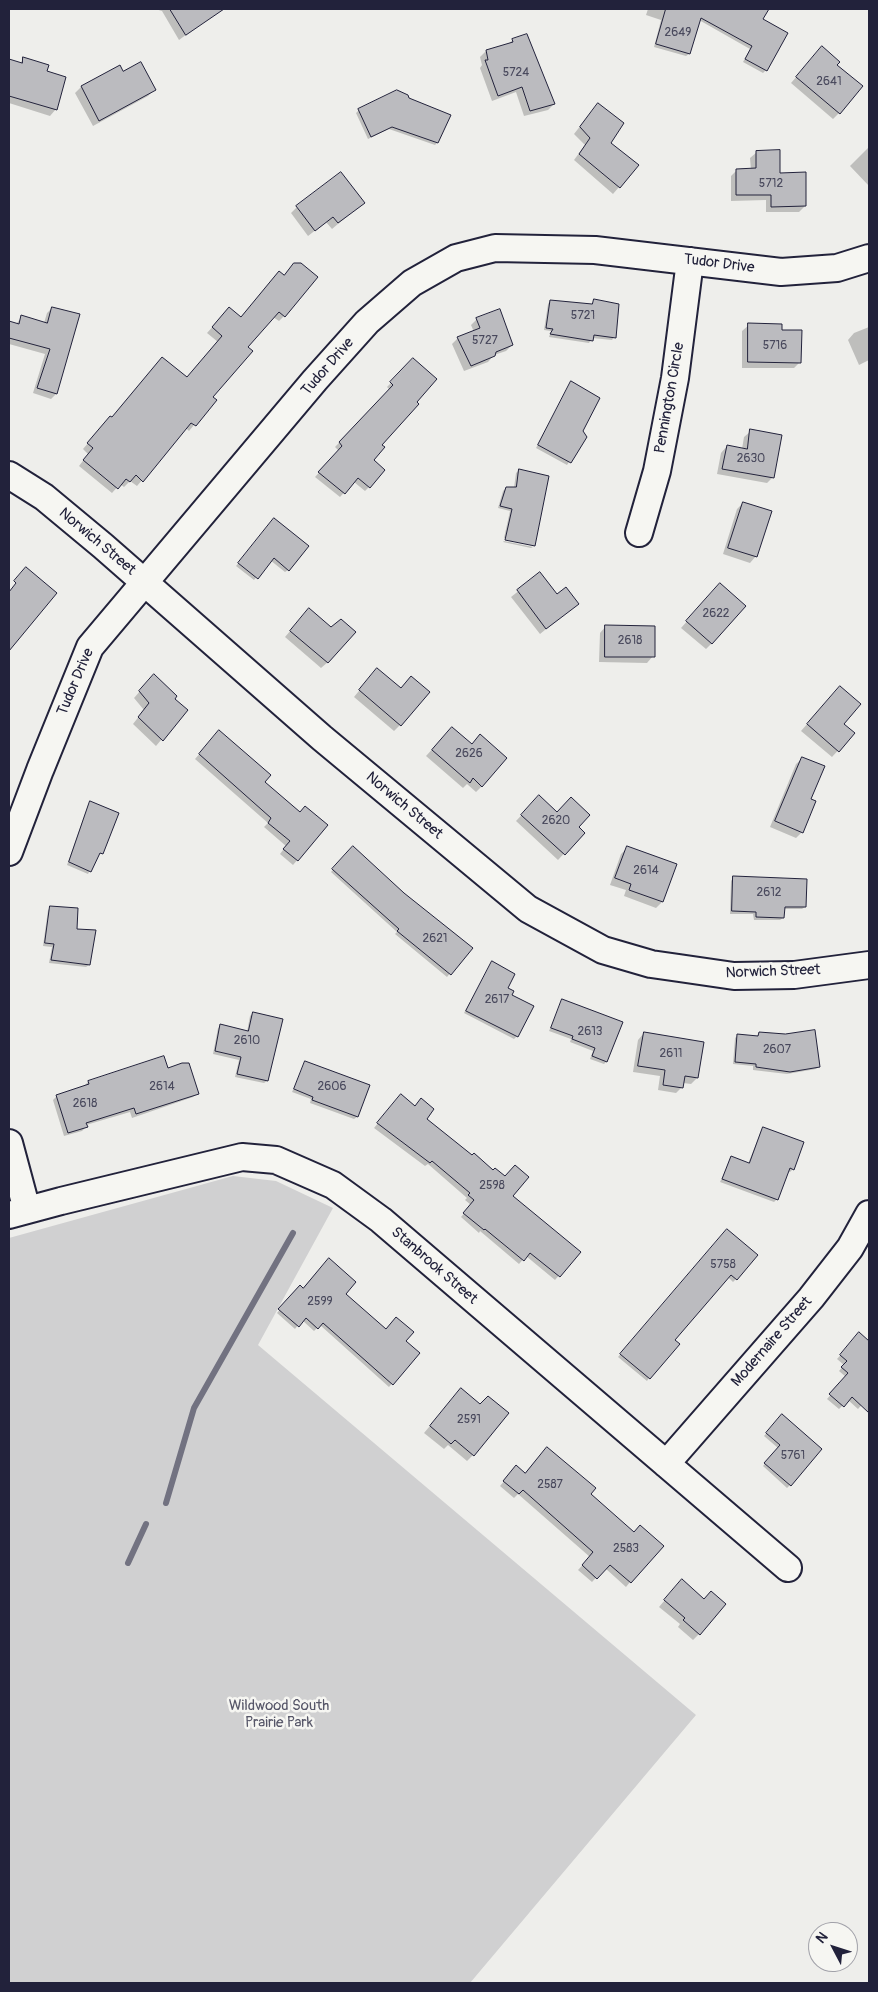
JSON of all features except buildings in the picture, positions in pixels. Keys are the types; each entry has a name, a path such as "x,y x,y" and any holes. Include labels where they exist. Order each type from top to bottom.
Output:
{"street":[{"name":"Tudor Drive","path":"9,852 90,647 315,380 368,322 412,283 456,258 496,248 595,250 781,272 837,268 869,258"},
{"name":"Pennington Circle","path":"639,533 657,471 675,378 690,261"},
{"name":"Norwich Street","path":"9,475 44,497 322,738 528,909 603,950 652,964 734,976 794,975 869,965"},
{"path":"9,1143 18,1213"},
{"name":"Stanbrook Street","path":"18,1213 242,1157 276,1160 333,1185 381,1220 788,1568"},
{"name":"Modernaire Street","path":"666,1464 812,1298 850,1248 869,1214"}],"green space":[{"name":"Wildwood South Prairie Park","path":"233,1176 276,1181 333,1208 258,1345 696,1715 470,1983 9,1983 9,1238"}],"waterway":[{"path":"166,1503 194,1408 293,1233"},
{"path":"128,1563 146,1524"}]}
